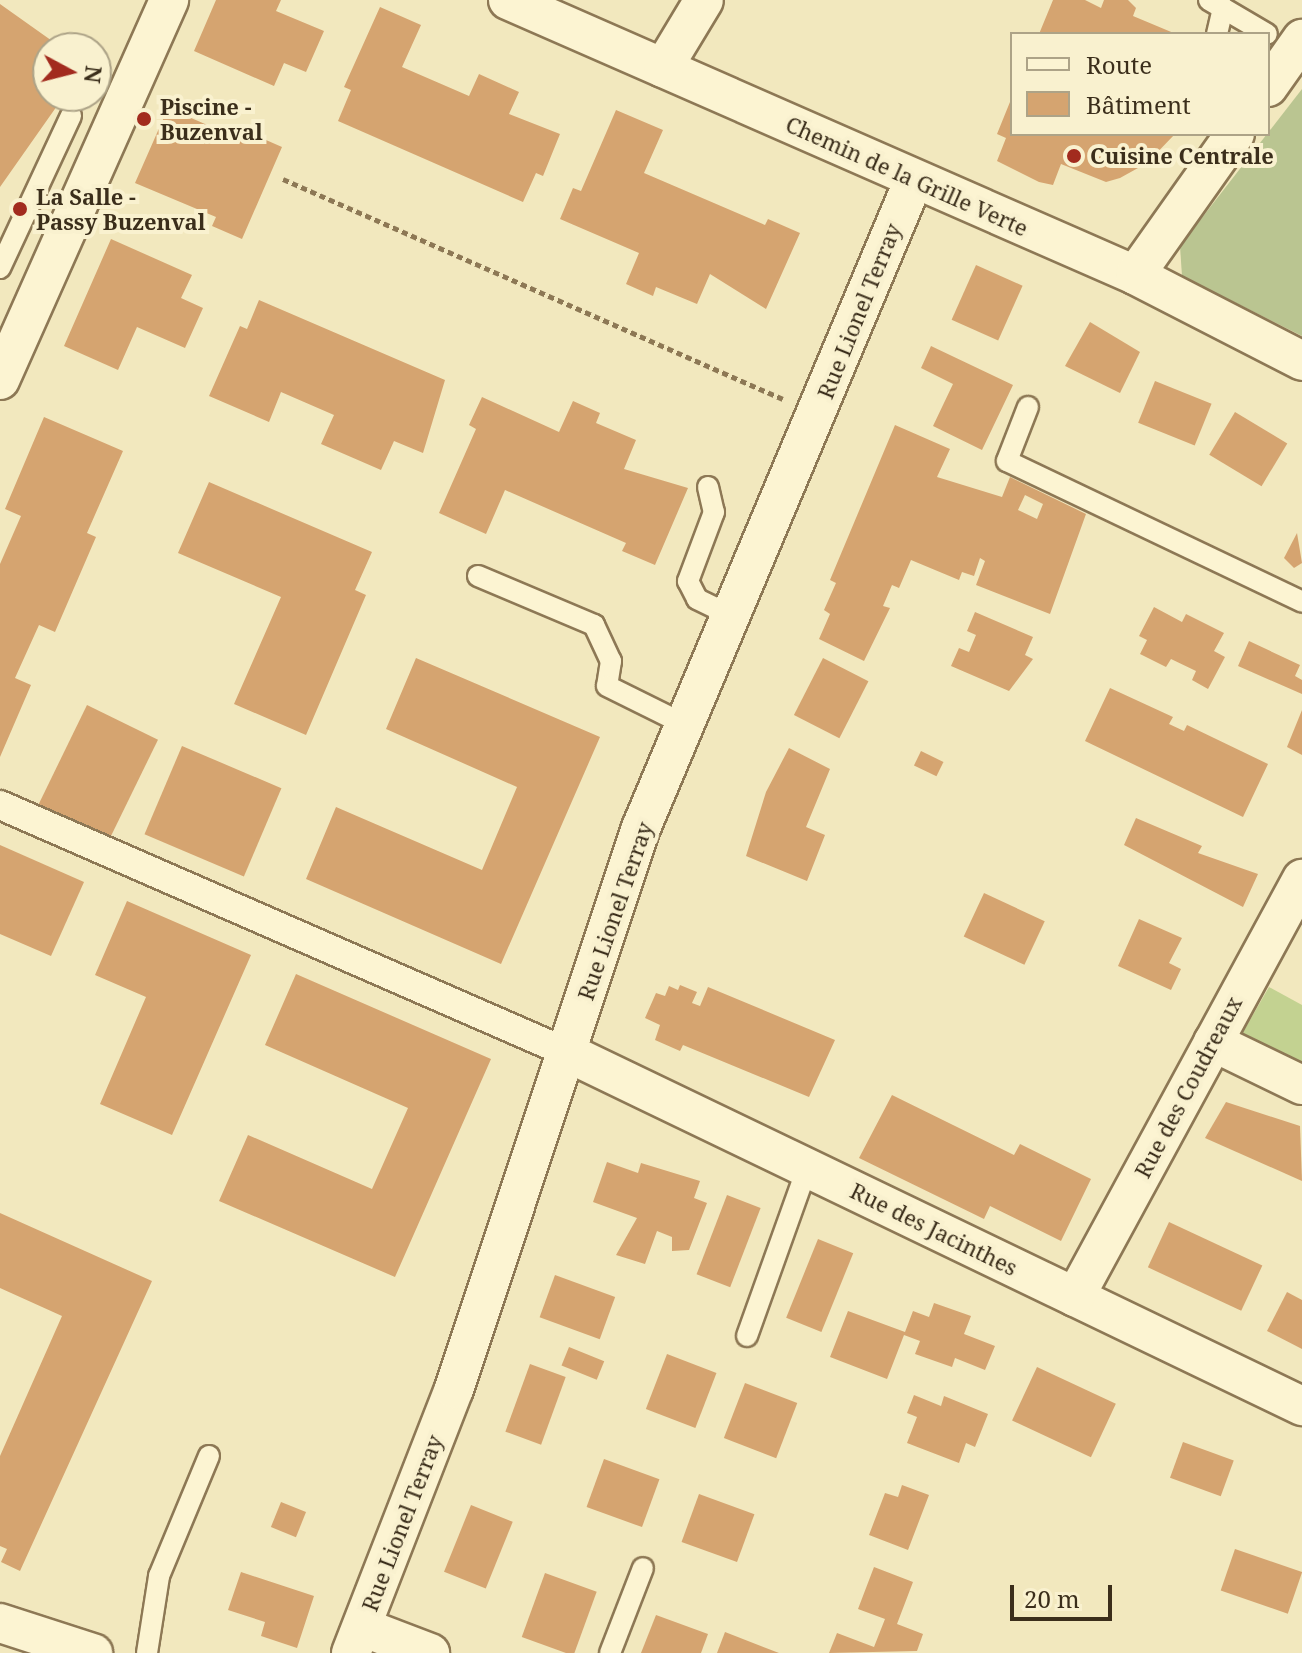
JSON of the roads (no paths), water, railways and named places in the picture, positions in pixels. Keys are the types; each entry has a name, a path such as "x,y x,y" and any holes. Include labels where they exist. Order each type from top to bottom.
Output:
{"street":[{"path":"0,380 169,0"},
{"name":"Chemin de la Grille Verte","path":"508,0 913,182 1135,275 1299,353"},
{"path":"663,68 704,0"},
{"path":"1270,81 1283,39"},
{"path":"1135,275 1234,136"},
{"name":"Rue Lionel Terray","path":"357,1640 454,1389 641,828 913,182"},
{"path":"0,805 566,1052"},
{"name":"Rue des Coudreaux","path":"1075,1297 1299,887"},
{"path":"1213,1042 1302,1085"},
{"name":"Rue des Jacinthes","path":"566,1052 1302,1406"},
{"path":"0,1623 93,1653"},
{"path":"357,1640 430,1653"}],"lane":[{"path":"1217,32 1216,4 1270,32"},
{"path":"0,268 71,116"},
{"path":"1028,407 1007,461 1302,602"},
{"path":"708,487 714,512 688,581 697,599 732,616"},
{"path":"478,576 594,625 611,661 607,686 686,725"},
{"path":"747,1336 807,1168"},
{"path":"147,1653 159,1576 209,1456"},
{"path":"610,1653 643,1568"}],"place":[{"name":"Piscine - Buzenval","path":"144,119"},
{"name":"Cuisine Centrale","path":"1074,156"},
{"name":"La Salle - Passy Buzenval","path":"20,209"}]}
